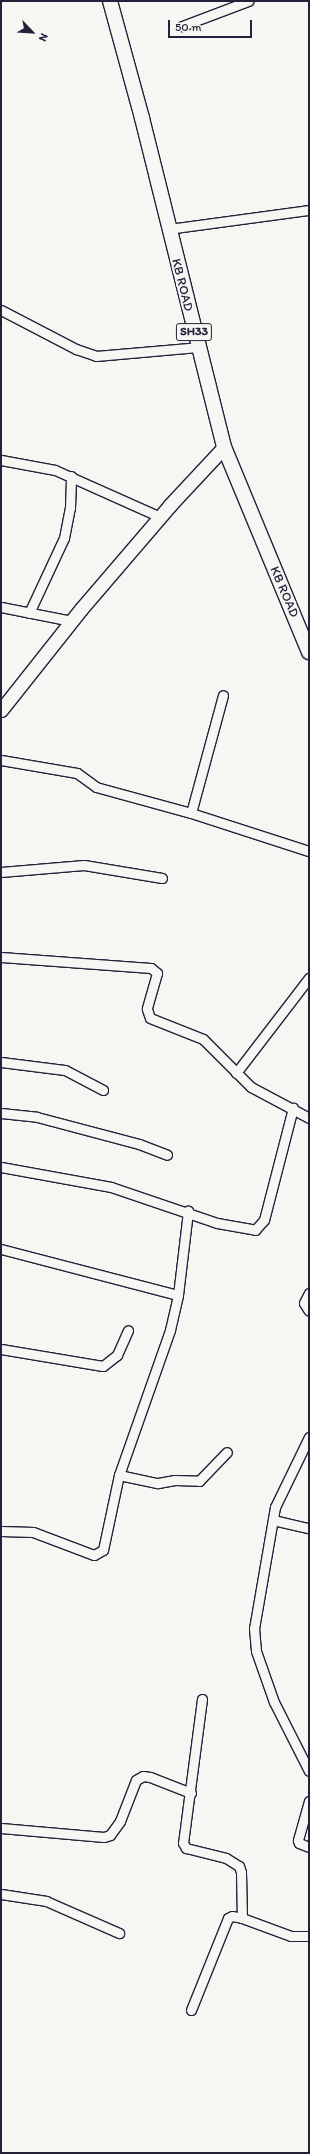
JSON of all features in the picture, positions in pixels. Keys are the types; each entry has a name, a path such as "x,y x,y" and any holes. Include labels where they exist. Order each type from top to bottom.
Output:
{"main road":[{"name":"KB ROAD","path":"110,1 142,118 168,229 224,447 309,652"},
{"path":"1,710 72,621 160,517 224,447"}],"street":[{"path":"182,26 248,1"},
{"path":"168,229 309,210"},
{"path":"1,310 76,349 96,356 198,347"},
{"path":"1,460 34,464 71,476 160,517"},
{"path":"29,613 64,538 70,508 71,476"},
{"path":"1,607 72,621"},
{"path":"191,813 223,695"},
{"path":"1,760 77,773 96,787 191,813 309,852"},
{"path":"1,872 84,865 162,878"},
{"path":"1,957 152,968 157,973 147,1009 150,1018 203,1039 251,1087 293,1108 309,1118"},
{"path":"236,1073 309,978"},
{"path":"1,1062 65,1070 103,1090"},
{"path":"1,1167 111,1187 188,1211 217,1223 251,1231 259,1229 264,1220 293,1108"},
{"path":"1,1114 37,1117 139,1144 167,1155"},
{"path":"1,1531 33,1532 90,1554 101,1553 120,1475 162,1355 178,1295 188,1211"},
{"path":"1,1249 178,1295"},
{"path":"309,1293 304,1303 309,1311"},
{"path":"1,1349 103,1366 117,1355 128,1330"},
{"path":"309,1437 280,1494 273,1520 256,1613 254,1641 274,1702 309,1771"},
{"path":"120,1475 158,1483 175,1480 199,1481 227,1452"},
{"path":"273,1520 309,1528"},
{"path":"202,1699 191,1793 183,1843 186,1848 226,1858 239,1866 241,1872 242,1918"},
{"path":"1,1828 104,1837 110,1836 120,1821 136,1780 150,1777 191,1793"},
{"path":"309,1801 298,1840 299,1843 309,1847"},
{"path":"1,1894 46,1901 119,1933"},
{"path":"191,2010 224,1924 232,1916 242,1918 291,1936 309,1936"}]}
